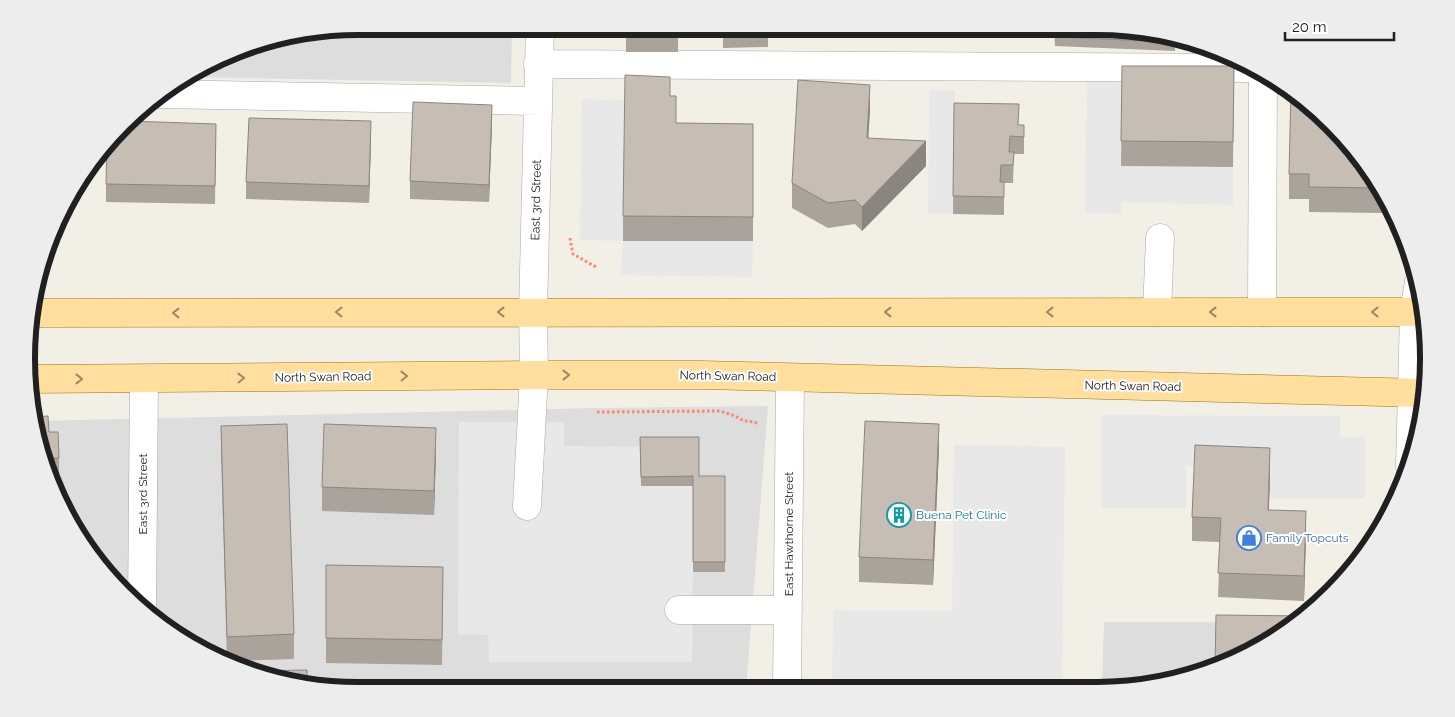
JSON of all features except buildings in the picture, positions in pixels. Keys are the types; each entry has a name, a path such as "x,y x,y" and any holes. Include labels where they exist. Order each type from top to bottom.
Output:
{"main road":[{"path":"38,313 1416,312"},
{"name":"North Swan Road","path":"36,379 144,380 701,375 1418,393"}],"street":[{"name":"East 3rd Street","path":"528,506 534,375 533,312 540,35"},
{"path":"538,64 1240,68"},
{"path":"1262,312 1263,81"},
{"path":"173,94 538,101"},
{"path":"1156,312 1160,238"},
{"path":"1418,390 1419,334"},
{"name":"East Hawthorne Street","path":"787,682 790,378"},
{"name":"East 3rd Street","path":"142,599 144,380"},
{"path":"679,610 788,610"}],"path":[{"path":"597,412 720,411 744,421 755,422"}],"shaded area":[{"path":"358,35 512,35 511,83 198,77 215,68 255,52 295,41 316,38"},
{"path":"1087,79 1122,79 1121,166 1233,167 1233,205 1121,202 1121,214 1085,213"},
{"path":"929,90 955,90 953,214 928,214"},
{"path":"582,99 625,100 623,241 580,240"},
{"path":"623,241 753,241 752,277 621,275"},
{"path":"768,406 747,682 358,682 295,676 255,665 215,649 197,639 145,602 115,572 90,538 68,502 52,462 41,421"},
{"path":"1101,415 1340,416 1340,437 1365,437 1365,498 1269,498 1269,466 1186,466 1186,508 1101,508"},
{"path":"459,422 564,422 564,446 699,447 699,485 725,485 725,572 693,572 692,662 489,662 488,635 458,634"},
{"path":"954,445 1065,447 1062,682 832,682 833,610 952,611"},
{"path":"1104,622 1283,622 1240,649 1200,665 1160,676 1102,682"}],"place":[{"name":"Buena Pet Clinic","path":"899,515"},
{"name":"Family Topcuts","path":"1249,538"}]}
